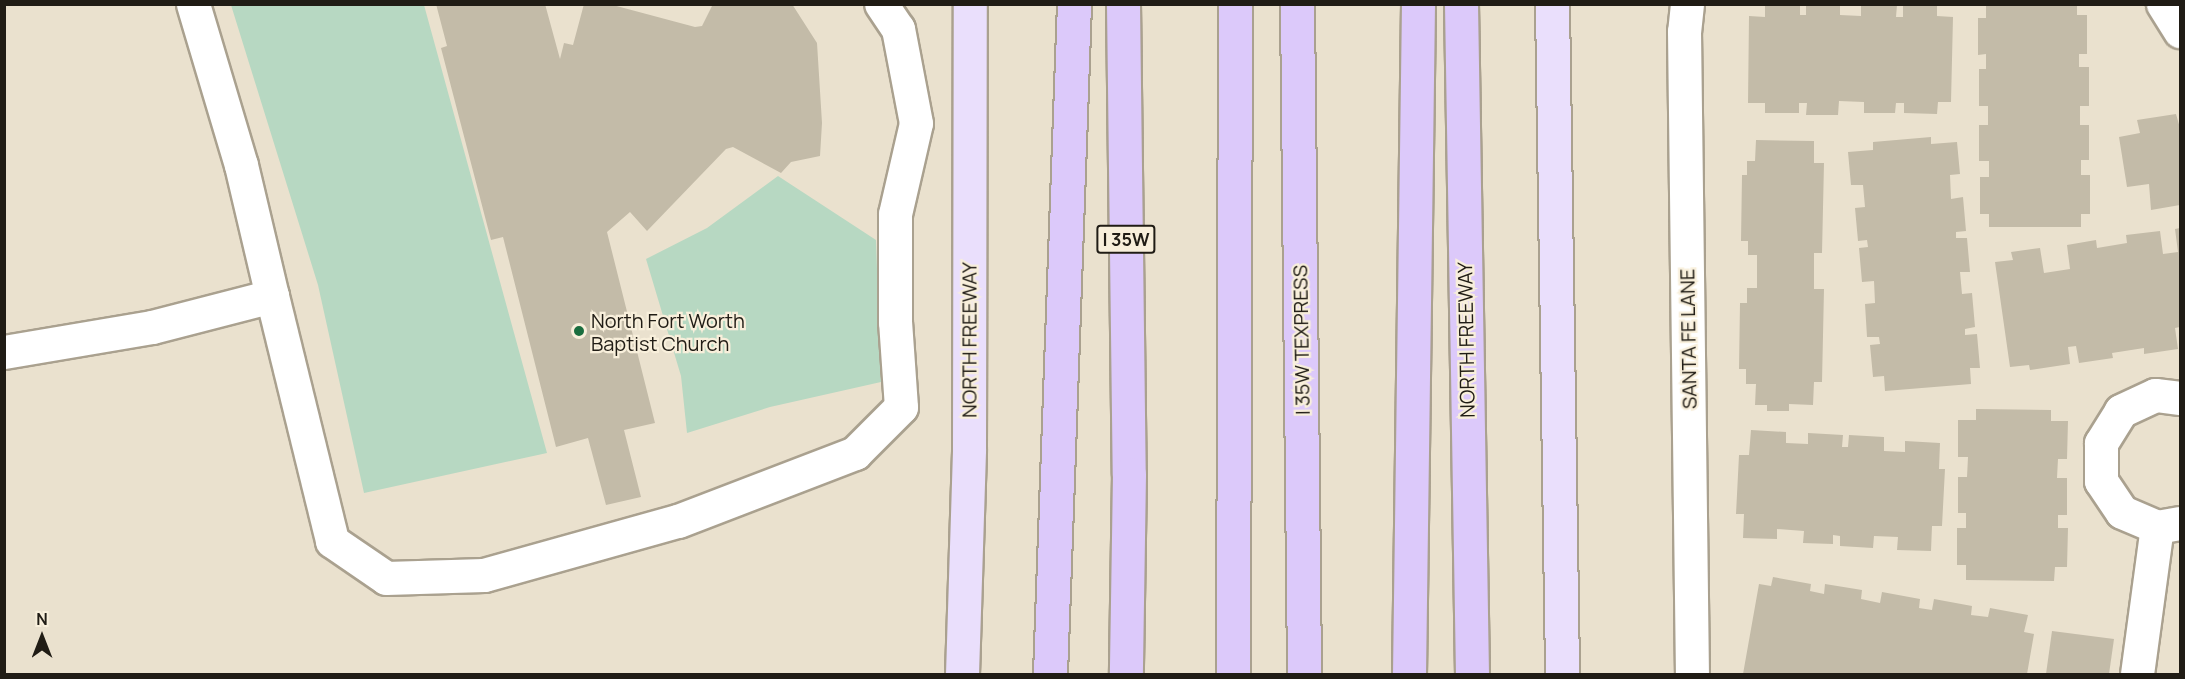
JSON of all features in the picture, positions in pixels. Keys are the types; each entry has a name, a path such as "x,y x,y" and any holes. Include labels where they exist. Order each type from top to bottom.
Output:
{"highway":[{"path":"1050,675 1074,4"},
{"name":"I 35W","path":"1123,4 1129,474 1126,675"},
{"path":"1233,675 1234,4"},
{"name":"I 35W TEXPRESS","path":"1298,4 1304,675"},
{"path":"1409,675 1418,4"},
{"name":"NORTH FREEWAY","path":"1461,4 1472,675"}],"main road":[{"name":"NORTH FREEWAY","path":"962,675 969,449 970,4"},
{"path":"1552,4 1562,675"}],"lane":[{"path":"193,4 241,165 332,541 386,578 484,575 678,521 855,453 901,408 895,322 895,214 915,123 898,29 881,4"},
{"name":"SANTA FE LANE","path":"1688,4 1684,31 1692,675"},
{"path":"2163,4 2181,31"},
{"path":"4,352 152,327 272,296"},
{"path":"2137,675 2169,525 2122,512 2101,481 2101,443 2121,411 2155,395 2181,398"}],"green space":[{"path":"231,5 424,5 547,453 364,493 318,285"},
{"path":"778,176 876,240 881,382 770,407 687,433 681,376 646,259 707,228"}],"building":[{"name":"North Fort Worth Baptist Church","path":"436,4 545,4 560,59 564,43 573,45 584,4 609,4 695,27 702,26 713,4 792,4 817,43 822,123 820,156 791,162 781,173 733,147 726,149 647,231 630,212 607,232 655,423 624,430 641,497 606,505 588,438 556,447 503,237 491,240 441,48 447,46"},
{"path":"1986,4 2077,4 2077,15 2087,15 2087,54 2079,54 2079,67 2089,67 2089,106 2080,106 2080,125 2089,125 2089,160 2081,160 2081,175 2090,175 2090,214 2081,214 2081,227 1989,227 1989,214 1980,214 1980,177 1989,177 1989,161 1979,161 1979,125 1988,125 1988,106 1979,106 1979,69 1986,69 1986,54 1978,55 1978,18 1986,18"},
{"path":"1765,5 1800,5 1800,15 1806,15 1806,5 1840,5 1840,15 1861,16 1861,5 1897,5 1896,17 1903,17 1903,5 1937,6 1937,16 1953,17 1951,102 1938,102 1937,114 1904,113 1904,103 1896,103 1895,113 1864,113 1864,102 1839,101 1838,115 1806,115 1807,103 1799,103 1799,113 1765,113 1765,103 1748,103 1749,16 1765,17"},
{"path":"2176,114 2180,128 2180,205 2151,210 2149,184 2127,187 2119,137 2140,133 2137,120"},
{"path":"1931,137 1931,144 1957,142 1960,174 1950,175 1951,199 1963,197 1966,231 1956,232 1956,238 1967,238 1970,272 1960,272 1962,294 1972,293 1975,327 1965,329 1965,335 1977,334 1980,368 1970,368 1971,384 1885,391 1884,376 1873,377 1870,345 1880,344 1879,337 1867,337 1865,304 1875,303 1874,281 1862,282 1859,248 1868,247 1867,240 1858,241 1855,208 1865,207 1863,185 1851,185 1848,152 1873,150 1873,142"},
{"path":"1756,140 1814,141 1814,163 1824,163 1822,253 1814,253 1814,289 1824,289 1822,382 1814,382 1813,405 1789,404 1789,411 1767,411 1767,405 1755,405 1756,384 1746,384 1746,369 1739,369 1740,303 1747,303 1747,288 1757,288 1757,255 1748,255 1748,241 1741,241 1742,175 1747,175 1747,161 1755,161"},
{"path":"2180,228 2180,327 2175,328 2178,349 2144,354 2144,348 2112,353 2113,358 2079,363 2076,346 2068,347 2070,364 2030,370 2029,365 2010,367 1995,262 2013,260 2011,252 2040,248 2044,273 2070,269 2067,245 2096,240 2097,248 2127,243 2126,235 2160,231 2163,254 2178,252 2175,229"},
{"path":"1976,409 2051,410 2051,421 2068,421 2067,459 2058,459 2057,478 2067,478 2067,515 2058,515 2058,528 2068,528 2067,567 2055,567 2054,581 1966,580 1966,565 1957,565 1957,528 1966,528 1966,513 1958,513 1958,477 1967,477 1968,457 1958,457 1958,420 1976,420"},
{"path":"1751,430 1786,432 1786,443 1808,444 1808,433 1843,435 1842,447 1848,447 1849,435 1884,437 1884,451 1905,452 1905,441 1940,443 1939,469 1945,469 1942,526 1932,526 1931,551 1897,550 1898,537 1874,536 1873,548 1840,546 1840,536 1833,535 1833,544 1803,543 1804,531 1777,529 1777,539 1743,538 1744,514 1736,514 1739,455 1749,455"},
{"path":"1773,577 1811,584 1810,591 1824,594 1825,584 1862,590 1861,599 1880,603 1882,592 1920,599 1919,608 1932,610 1934,599 1972,606 1971,615 1988,617 1990,608 2028,615 2024,632 2034,634 2027,674 1743,674 1759,584 1771,586"},
{"path":"2052,631 2114,639 2109,674 2046,674"}],"place":[{"name":"North Fort Worth Baptist Church","path":"579,331"}]}
